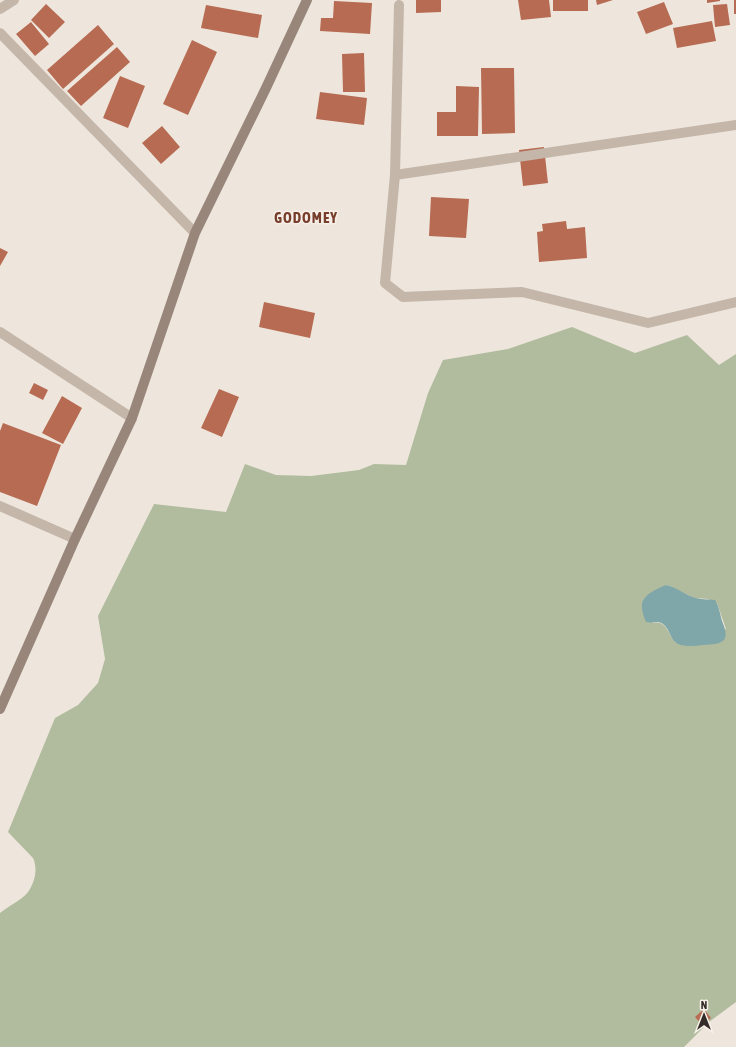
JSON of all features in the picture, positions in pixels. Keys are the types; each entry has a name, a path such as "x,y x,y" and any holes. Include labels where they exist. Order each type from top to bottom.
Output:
{"main road":[{"path":"0,708 75,539 132,418 195,233 307,0"}],"street":[{"path":"0,9 14,0"},
{"path":"399,5 394,175 385,283 403,297 522,292 648,323 736,302"},
{"path":"0,33 195,233"},
{"path":"394,175 736,125"},
{"path":"0,332 132,418"},
{"path":"0,506 75,539"}],"green space":[{"path":"572,327 635,353 687,335 719,365 736,354 736,1002 709,1022 684,1047 0,1047 0,913 28,892 34,880 35,871 35,862 33,858 8,832 55,718 78,705 98,683 105,659 98,616 154,504 226,512 245,464 276,475 311,476 359,470 374,464 406,465 428,393 443,360 508,349","holes":["666,585 695,598 708,599 717,603 726,629 676,643 664,626 658,623 653,623"]}],"water":[{"path":"666,585 696,598 715,600 725,628 725,638 720,643 710,645 681,645 675,642 662,623 646,622 642,609 644,599 650,593"}],"building":[{"path":"416,0 441,0 441,12 416,13"},
{"path":"518,0 549,0 551,17 521,20"},
{"path":"553,0 588,0 588,11 553,11"},
{"path":"596,0 613,0 597,5"},
{"path":"707,0 720,0 720,1 707,3"},
{"path":"734,0 736,0 736,14 734,14"},
{"path":"334,1 372,3 370,34 320,31 321,18 333,18"},
{"path":"664,2 673,24 646,34 637,12"},
{"path":"46,4 65,22 49,38 31,20"},
{"path":"727,4 730,25 715,27 713,5"},
{"path":"206,5 262,15 258,38 201,28"},
{"path":"712,21 716,41 677,48 673,28"},
{"path":"31,22 49,44 35,56 16,34"},
{"path":"98,25 114,44 63,89 47,70"},
{"path":"192,40 217,52 188,115 163,104"},
{"path":"117,47 130,62 81,106 67,91"},
{"path":"364,53 365,92 343,92 342,54"},
{"path":"481,68 514,68 515,133 482,134"},
{"path":"120,76 145,86 128,128 103,118"},
{"path":"456,86 479,87 478,136 437,136 437,112 456,112"},
{"path":"320,92 367,98 364,125 316,119"},
{"path":"162,126 180,147 161,164 142,143"},
{"path":"544,147 548,183 523,186 519,150"},
{"path":"431,197 469,199 466,238 429,236"},
{"path":"566,221 567,229 585,227 587,258 539,262 537,232 543,231 542,224"},
{"path":"0,248 8,252 0,266"},
{"path":"264,302 315,313 310,338 259,327"},
{"path":"34,383 48,390 43,400 29,393"},
{"path":"219,389 239,397 222,437 201,428"},
{"path":"62,396 82,408 63,444 42,433"},
{"path":"3,423 61,445 37,506 0,492 0,431"},
{"path":"704,1009 711,1018 702,1025 695,1017"}],"district":[{"name":"GODOMEY","path":"306,218"}]}
